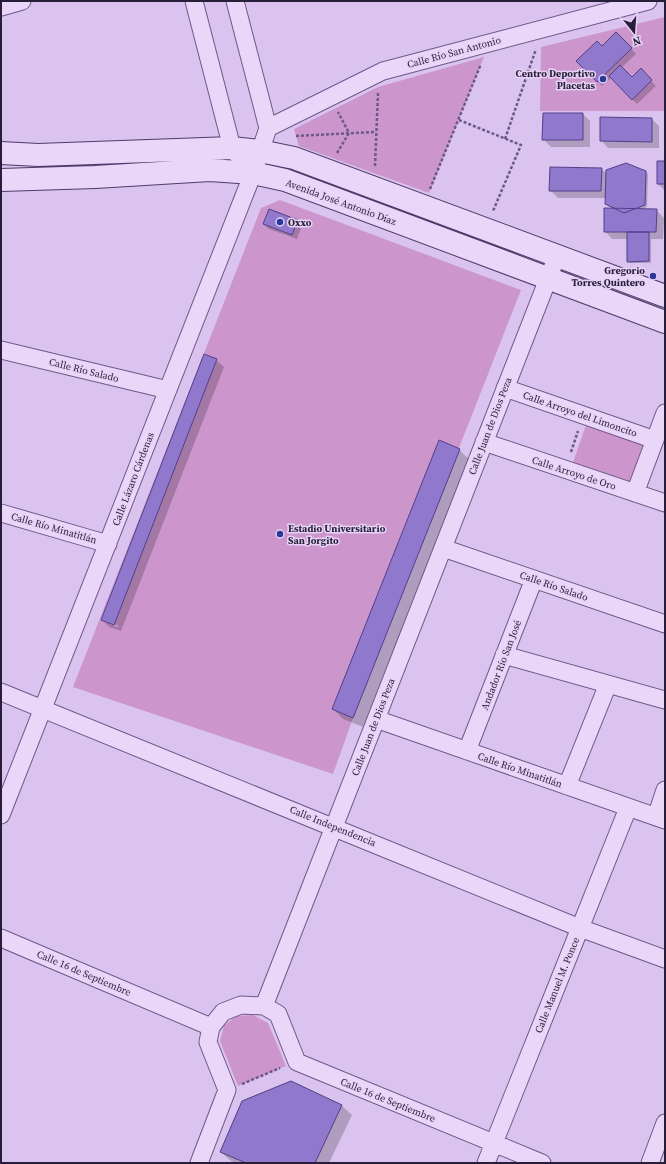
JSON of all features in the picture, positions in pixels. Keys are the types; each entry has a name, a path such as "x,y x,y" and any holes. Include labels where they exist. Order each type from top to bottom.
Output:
{"street":[{"path":"1,7 22,1"},
{"path":"194,1 232,148 253,173"},
{"path":"235,1 268,128"},
{"name":"Calle Río San Antonio","path":"268,128 383,71 648,1"},
{"name":"Calle Lázaro Cárdenas","path":"1,815 253,173 268,128"},
{"path":"1,153 38,155 232,148 260,151 294,158 665,296"},
{"name":"Avenida José Antonio Díaz","path":"1,180 95,177 210,170 253,173 285,180 665,322"},
{"name":"Calle Juan de Dios Peza","path":"264,1006 556,256"},
{"name":"Calle Río Salado","path":"1,350 168,390"},
{"name":"Calle Arroyo del Limoncito","path":"505,388 655,440"},
{"path":"635,493 665,413"},
{"name":"Calle Arroyo de Oro","path":"484,442 665,503"},
{"name":"Calle Río Minatitlán","path":"1,513 108,544"},
{"name":"Calle Río Salado","path":"443,548 665,624"},
{"name":"Andador Río San José","path":"467,751 534,579"},
{"path":"504,655 665,700"},
{"path":"567,786 608,684"},
{"name":"Calle Independencia","path":"1,692 580,928 665,959"},
{"name":"Calle Río Minatitlán","path":"376,719 660,819"},
{"path":"660,819 665,790"},
{"name":"Calle Manuel M. Ponce","path":"486,1163 628,808"},
{"name":"Calle 16 de Septiembre","path":"1,938 211,1027"},
{"path":"199,1163 227,1090 208,1042 211,1027 223,1012 241,1005 264,1006 278,1014 297,1062"},
{"name":"Calle 16 de Septiembre","path":"297,1062 542,1163"},
{"path":"650,1163 665,1123"}],"path":[{"path":"505,139 537,45"},
{"path":"429,193 484,57"},
{"path":"375,173 378,87"},
{"path":"335,108 349,133"},
{"path":"459,120 520,145 491,217"},
{"path":"296,136 376,132"},
{"path":"334,159 349,133"},
{"path":"565,469 584,415"},
{"path":"227,1090 297,1062"}],"shaded area":[{"name":"Centro Deportivo Placetas","path":"665,17 665,111 540,111 541,47"},
{"path":"484,57 429,193 299,146 294,129 378,87"},
{"name":"Estadio Universitario San Jorgito","path":"280,200 521,290 353,718 333,774 73,687 261,208"},
{"path":"586,425 646,445 632,486 572,465"},
{"path":"253,1015 268,1023 286,1066 238,1086 220,1041 224,1026 236,1016"}],"building":[{"path":"616,32 632,48 597,82 576,61 597,41 602,46"},
{"path":"620,65 632,77 641,68 652,80 632,100 609,76"},
{"path":"543,113 583,113 583,140 542,140"},
{"path":"600,117 652,118 652,142 600,141"},
{"path":"657,161 665,161 665,184 657,184"},
{"path":"626,163 646,171 645,205 624,213 605,204 606,170"},
{"path":"550,167 602,168 601,191 549,191"},
{"path":"604,208 657,209 656,232 604,232"},
{"name":"Oxxo","path":"269,209 298,220 292,235 263,224"},
{"path":"627,232 649,232 649,261 627,262"},
{"path":"204,354 217,359 114,625 101,620"},
{"path":"439,440 460,449 353,718 332,709"},
{"path":"291,1081 342,1105 315,1163 246,1163 220,1152 242,1101"}],"place":[{"name":"Centro Deportivo Placetas","path":"603,79"},
{"name":"Oxxo","path":"280,222"},
{"name":"Gregorio Torres Quintero","path":"653,276"},
{"name":"Estadio Universitario San Jorgito","path":"280,534"}]}
